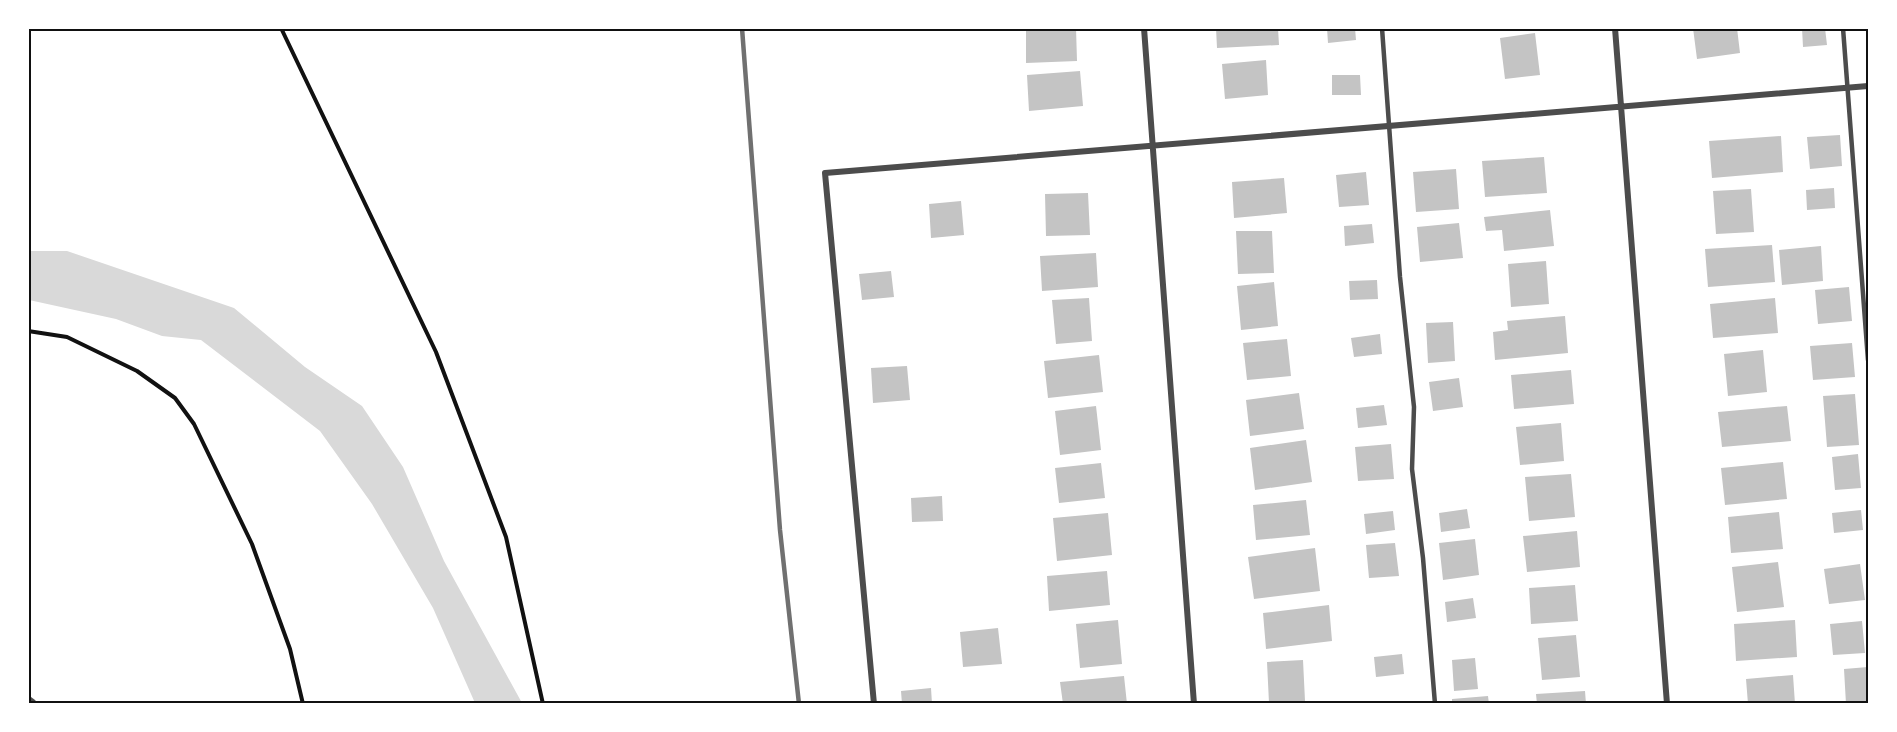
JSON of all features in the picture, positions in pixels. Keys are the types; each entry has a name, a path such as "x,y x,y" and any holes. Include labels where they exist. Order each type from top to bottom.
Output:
{"street":[{"path":"1144,28 1194,704"},
{"path":"1615,28 1666,704"},
{"path":"874,704 825,173 1869,86"}],"lane":[{"path":"1382,28 1414,407 1412,469 1423,558 1435,704"},
{"path":"1843,28 1869,360"}],"path":[{"path":"281,28 436,352 506,537 543,704"},
{"path":"28,331 67,338 137,371 175,398 194,424 252,544 290,650 303,704"}],"shaded area":[{"path":"29,251 67,251 234,308 305,367 362,406 403,467 444,561 522,703 475,703 433,608 372,504 320,431 201,340 162,336 116,319 29,300"}],"building":[{"path":"1026,28 1076,28 1077,61 1026,63"},
{"path":"1216,28 1278,28 1279,45 1217,48"},
{"path":"1327,28 1355,28 1356,40 1328,43"},
{"path":"1693,28 1737,28 1740,53 1697,59"},
{"path":"1802,28 1825,28 1827,45 1803,47"},
{"path":"1535,33 1540,75 1505,79 1500,38"},
{"path":"1266,60 1268,95 1225,99 1222,64"},
{"path":"1080,71 1083,106 1029,111 1027,75"},
{"path":"1332,75 1360,75 1361,95 1332,95"},
{"path":"1840,135 1842,166 1810,169 1807,137"},
{"path":"1781,136 1783,172 1712,178 1709,141"},
{"path":"1544,157 1547,193 1485,197 1482,161"},
{"path":"1456,169 1459,209 1416,212 1413,172"},
{"path":"1366,172 1369,205 1339,207 1336,175"},
{"path":"1284,178 1287,213 1234,218 1232,182"},
{"path":"1834,188 1835,208 1807,210 1806,190"},
{"path":"1751,189 1754,232 1716,234 1713,191"},
{"path":"1088,193 1090,235 1046,236 1045,194"},
{"path":"961,201 964,235 931,238 929,204"},
{"path":"1550,210 1554,246 1504,251 1502,230 1486,231 1484,217"},
{"path":"1459,223 1463,258 1420,262 1417,227"},
{"path":"1372,224 1374,243 1345,246 1344,226"},
{"path":"1236,231 1272,231 1274,273 1238,274"},
{"path":"1772,245 1775,282 1708,287 1705,249"},
{"path":"1821,246 1823,281 1782,285 1779,250"},
{"path":"1096,253 1098,287 1042,291 1040,256"},
{"path":"1546,261 1549,304 1511,307 1508,264"},
{"path":"891,271 894,297 862,300 859,274"},
{"path":"1377,280 1378,299 1350,300 1349,281"},
{"path":"1274,282 1278,326 1241,330 1237,286"},
{"path":"1849,287 1852,321 1818,324 1815,290"},
{"path":"1089,298 1092,341 1056,344 1052,300"},
{"path":"1775,298 1778,333 1713,338 1710,304"},
{"path":"1565,316 1568,353 1495,360 1493,332 1508,330 1507,321"},
{"path":"1453,322 1455,361 1428,363 1426,323"},
{"path":"1380,334 1382,354 1354,357 1351,338"},
{"path":"1287,339 1291,376 1247,380 1243,343"},
{"path":"1852,343 1855,377 1813,380 1810,346"},
{"path":"1763,350 1767,392 1728,396 1724,354"},
{"path":"1099,355 1103,392 1048,398 1044,361"},
{"path":"907,366 910,400 873,403 871,368"},
{"path":"1571,370 1574,404 1514,409 1511,375"},
{"path":"1459,378 1463,407 1433,411 1429,382"},
{"path":"1299,393 1304,429 1250,436 1246,400"},
{"path":"1855,394 1859,445 1827,447 1823,396"},
{"path":"1384,405 1387,425 1358,428 1356,408"},
{"path":"1096,406 1101,450 1060,455 1055,411"},
{"path":"1787,406 1791,441 1722,447 1718,412"},
{"path":"1561,423 1564,461 1520,465 1516,427"},
{"path":"1306,440 1312,482 1255,490 1250,448"},
{"path":"1391,444 1394,479 1358,481 1355,447"},
{"path":"1858,454 1861,488 1835,490 1832,457"},
{"path":"1783,462 1787,499 1725,505 1721,468"},
{"path":"1101,463 1105,498 1059,503 1055,468"},
{"path":"1571,474 1575,517 1529,521 1525,477"},
{"path":"942,496 943,521 912,522 911,498"},
{"path":"1306,500 1310,535 1256,540 1253,505"},
{"path":"1467,509 1470,528 1441,532 1439,513"},
{"path":"1861,510 1863,530 1834,533 1832,513"},
{"path":"1393,511 1395,530 1366,534 1364,514"},
{"path":"1779,512 1783,549 1731,553 1728,517"},
{"path":"1108,513 1112,555 1057,561 1053,518"},
{"path":"1577,531 1580,567 1527,572 1523,536"},
{"path":"1475,539 1479,575 1443,580 1439,543"},
{"path":"1395,543 1399,576 1369,578 1366,545"},
{"path":"1315,548 1320,591 1254,599 1248,557"},
{"path":"1778,562 1784,607 1737,612 1732,567"},
{"path":"1860,564 1865,600 1829,604 1824,569"},
{"path":"1107,571 1110,605 1049,611 1047,576"},
{"path":"1575,585 1578,621 1531,624 1529,588"},
{"path":"1473,598 1476,618 1447,622 1445,602"},
{"path":"1329,605 1332,641 1266,649 1263,613"},
{"path":"1118,620 1122,664 1080,668 1076,624"},
{"path":"1795,620 1797,657 1736,661 1734,624"},
{"path":"1862,621 1865,653 1833,655 1830,624"},
{"path":"998,628 1002,664 963,667 960,632"},
{"path":"1576,635 1580,677 1542,680 1538,638"},
{"path":"1402,654 1404,674 1376,677 1374,657"},
{"path":"1475,658 1478,689 1454,691 1452,660"},
{"path":"1303,660 1305,701 1269,703 1267,662"},
{"path":"1868,667 1868,704 1846,704 1844,669"},
{"path":"1793,675 1795,704 1748,704 1746,679"},
{"path":"1124,676 1127,704 1063,704 1060,682"},
{"path":"931,688 932,704 902,704 901,691"},
{"path":"1585,691 1586,704 1537,704 1536,694"},
{"path":"1488,696 1489,704 1452,704 1452,699"}],"railway":[{"path":"742,28 780,530 799,704"}]}
